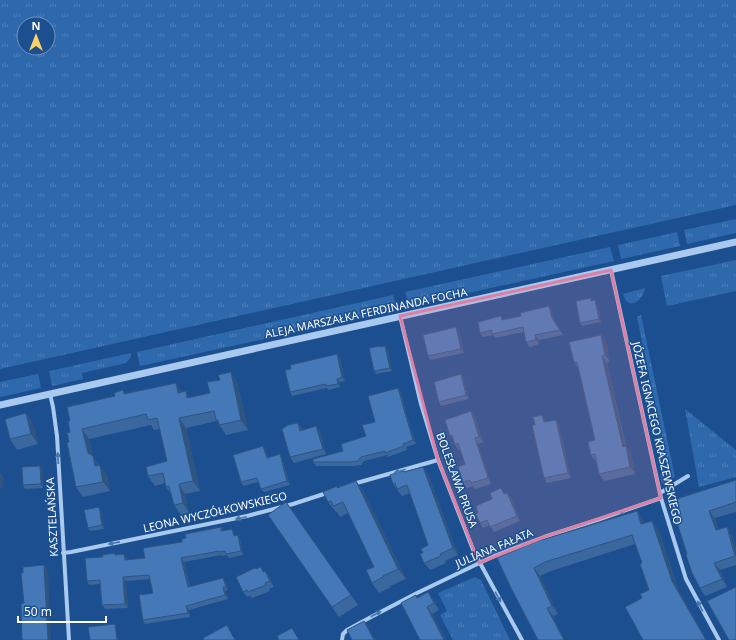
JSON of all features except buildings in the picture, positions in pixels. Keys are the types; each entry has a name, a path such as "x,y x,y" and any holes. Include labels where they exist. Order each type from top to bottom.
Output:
{"street":[{"name":"ALEJA MARSZAŁKA FERDINANDA FOCHA","path":"0,405 736,242"},
{"name":"JÓZEFA IGNACEGO KRASZEWSKIEGO","path":"610,270 661,498 686,579 719,640"},
{"name":"BOLESŁAWA PRUSA","path":"400,316 421,404 438,460 479,563 522,640"},
{"name":"KASZTELAŃSKA","path":"50,394 56,436 69,640"},
{"path":"351,485 438,460"},
{"path":"660,493 688,476"},
{"name":"LEONA WYCZÓŁKOWSKIEGO","path":"63,553 247,516 293,504 336,490"},
{"name":"JULIANA FAŁATA","path":"342,640 343,634 347,630 404,599 494,556 544,537 661,498"}],"highlighted area":[{"path":"611,270 661,498 544,537 479,563 438,460 400,316"}],"green space":[{"path":"0,0 736,0 736,205 0,369"},
{"path":"736,219 736,233 687,244 684,230"},
{"path":"677,232 680,246 621,259 618,245"},
{"path":"610,247 614,261 409,306 405,292"},
{"path":"736,260 736,291 667,306 661,276"},
{"path":"645,288 644,293 635,303 628,302 625,299 623,294"},
{"path":"393,295 397,310 140,366 137,352"},
{"path":"641,315 675,477 662,484 660,474 669,469 637,317"},
{"path":"131,353 131,357 126,363 82,373 83,379 52,386 49,371"},
{"path":"38,374 41,388 0,397 0,382"},
{"path":"685,409 736,450 736,477 699,487"},
{"path":"475,577 481,580 510,640 453,640 440,615 447,611 438,593"}]}
